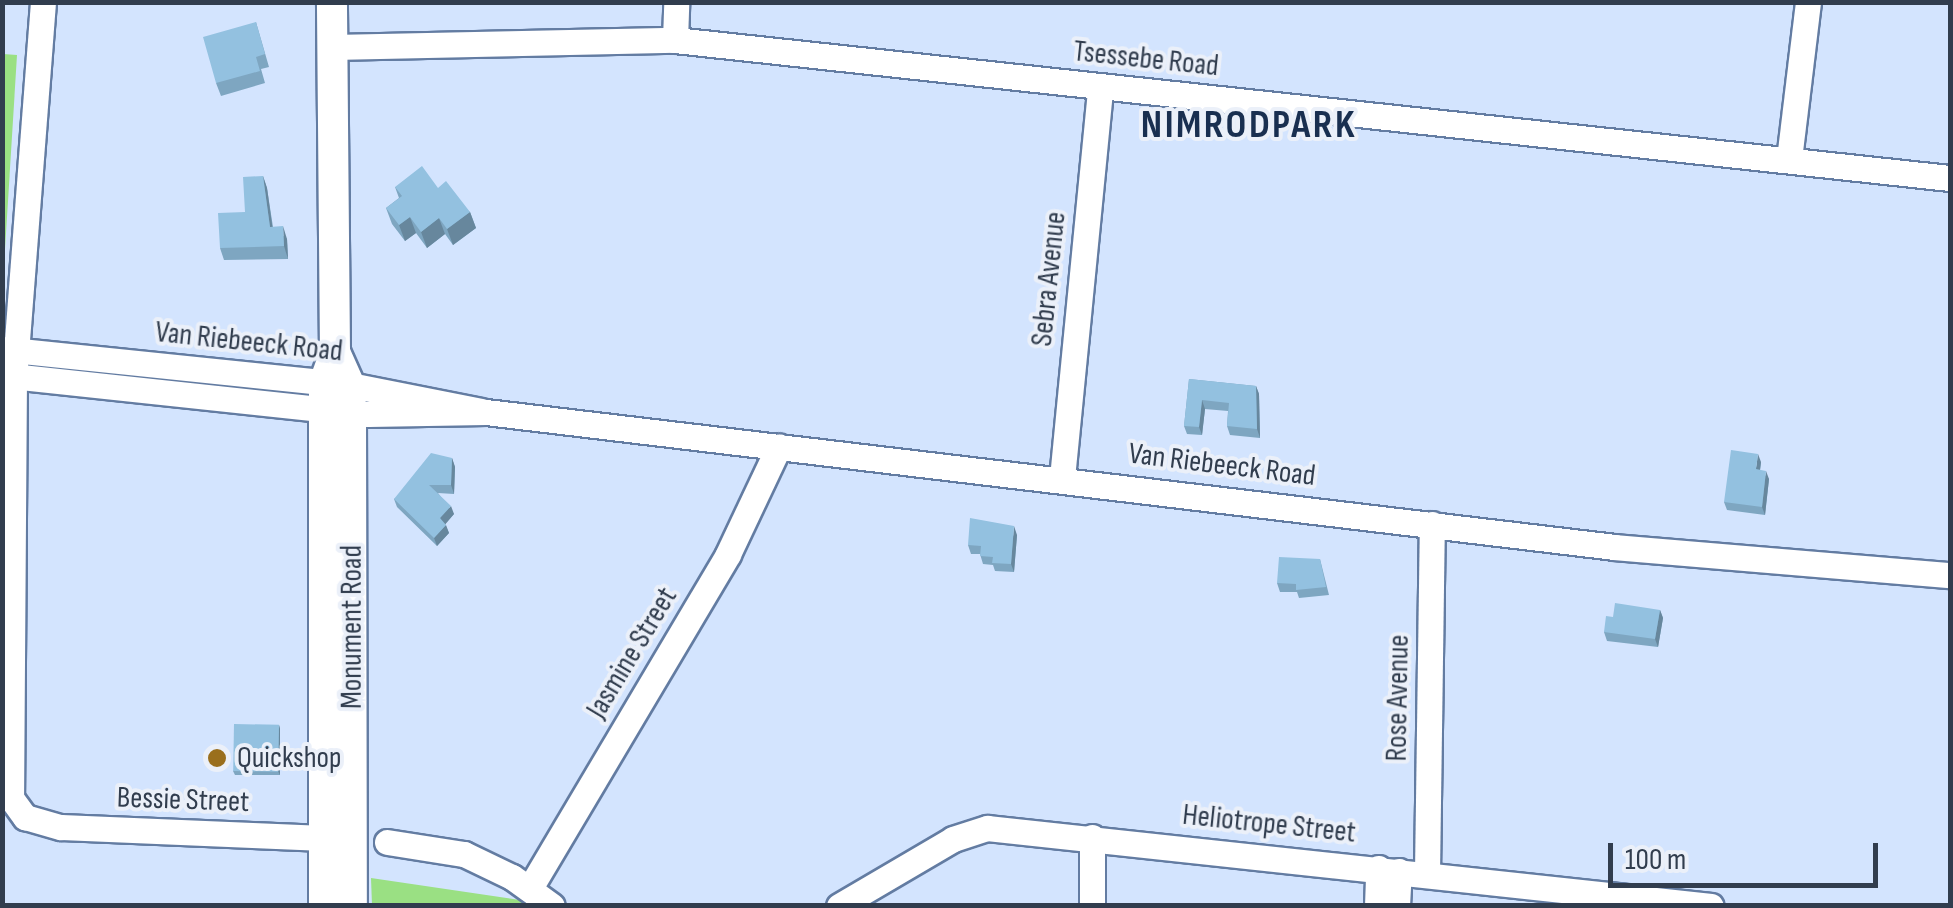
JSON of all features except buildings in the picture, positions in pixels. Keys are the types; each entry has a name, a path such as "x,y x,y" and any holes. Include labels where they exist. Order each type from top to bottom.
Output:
{"main road":[{"name":"Monument Road","path":"324,906 338,838 338,397 332,2"},
{"name":"Monument Road","path":"338,838 352,906"}],"street":[{"path":"9,362 43,2"},
{"path":"675,40 676,2"},
{"path":"1790,159 1808,2"},
{"name":"Tsessebe Road","path":"333,46 675,40 1950,178"},
{"name":"Sebra Avenue","path":"1062,478 1100,87"},
{"name":"Van Riebeeck Road","path":"9,362 338,397 452,400 486,412 1432,524 1950,575"},
{"name":"Bessie Street","path":"9,362 10,790 16,809 61,827 338,838"},
{"name":"Jasmine Street","path":"530,888 728,554 779,446"},
{"name":"Rose Avenue","path":"1427,873 1432,524"},
{"name":"Heliotrope Street","path":"839,906 970,832 1092,837 1711,906"},
{"path":"1092,837 1092,906"},
{"path":"387,842 464,854 530,888 552,906"},
{"path":"1377,906 1389,869"},
{"path":"1389,869 1397,906"}],"green space":[{"path":"2,54 17,55 3,282"},
{"path":"371,878 520,900 524,905 372,905"}],"place":[{"name":"Quickshop","path":"217,758"}],"district":[{"name":"NIMRODPARK","path":"1249,125"}]}
